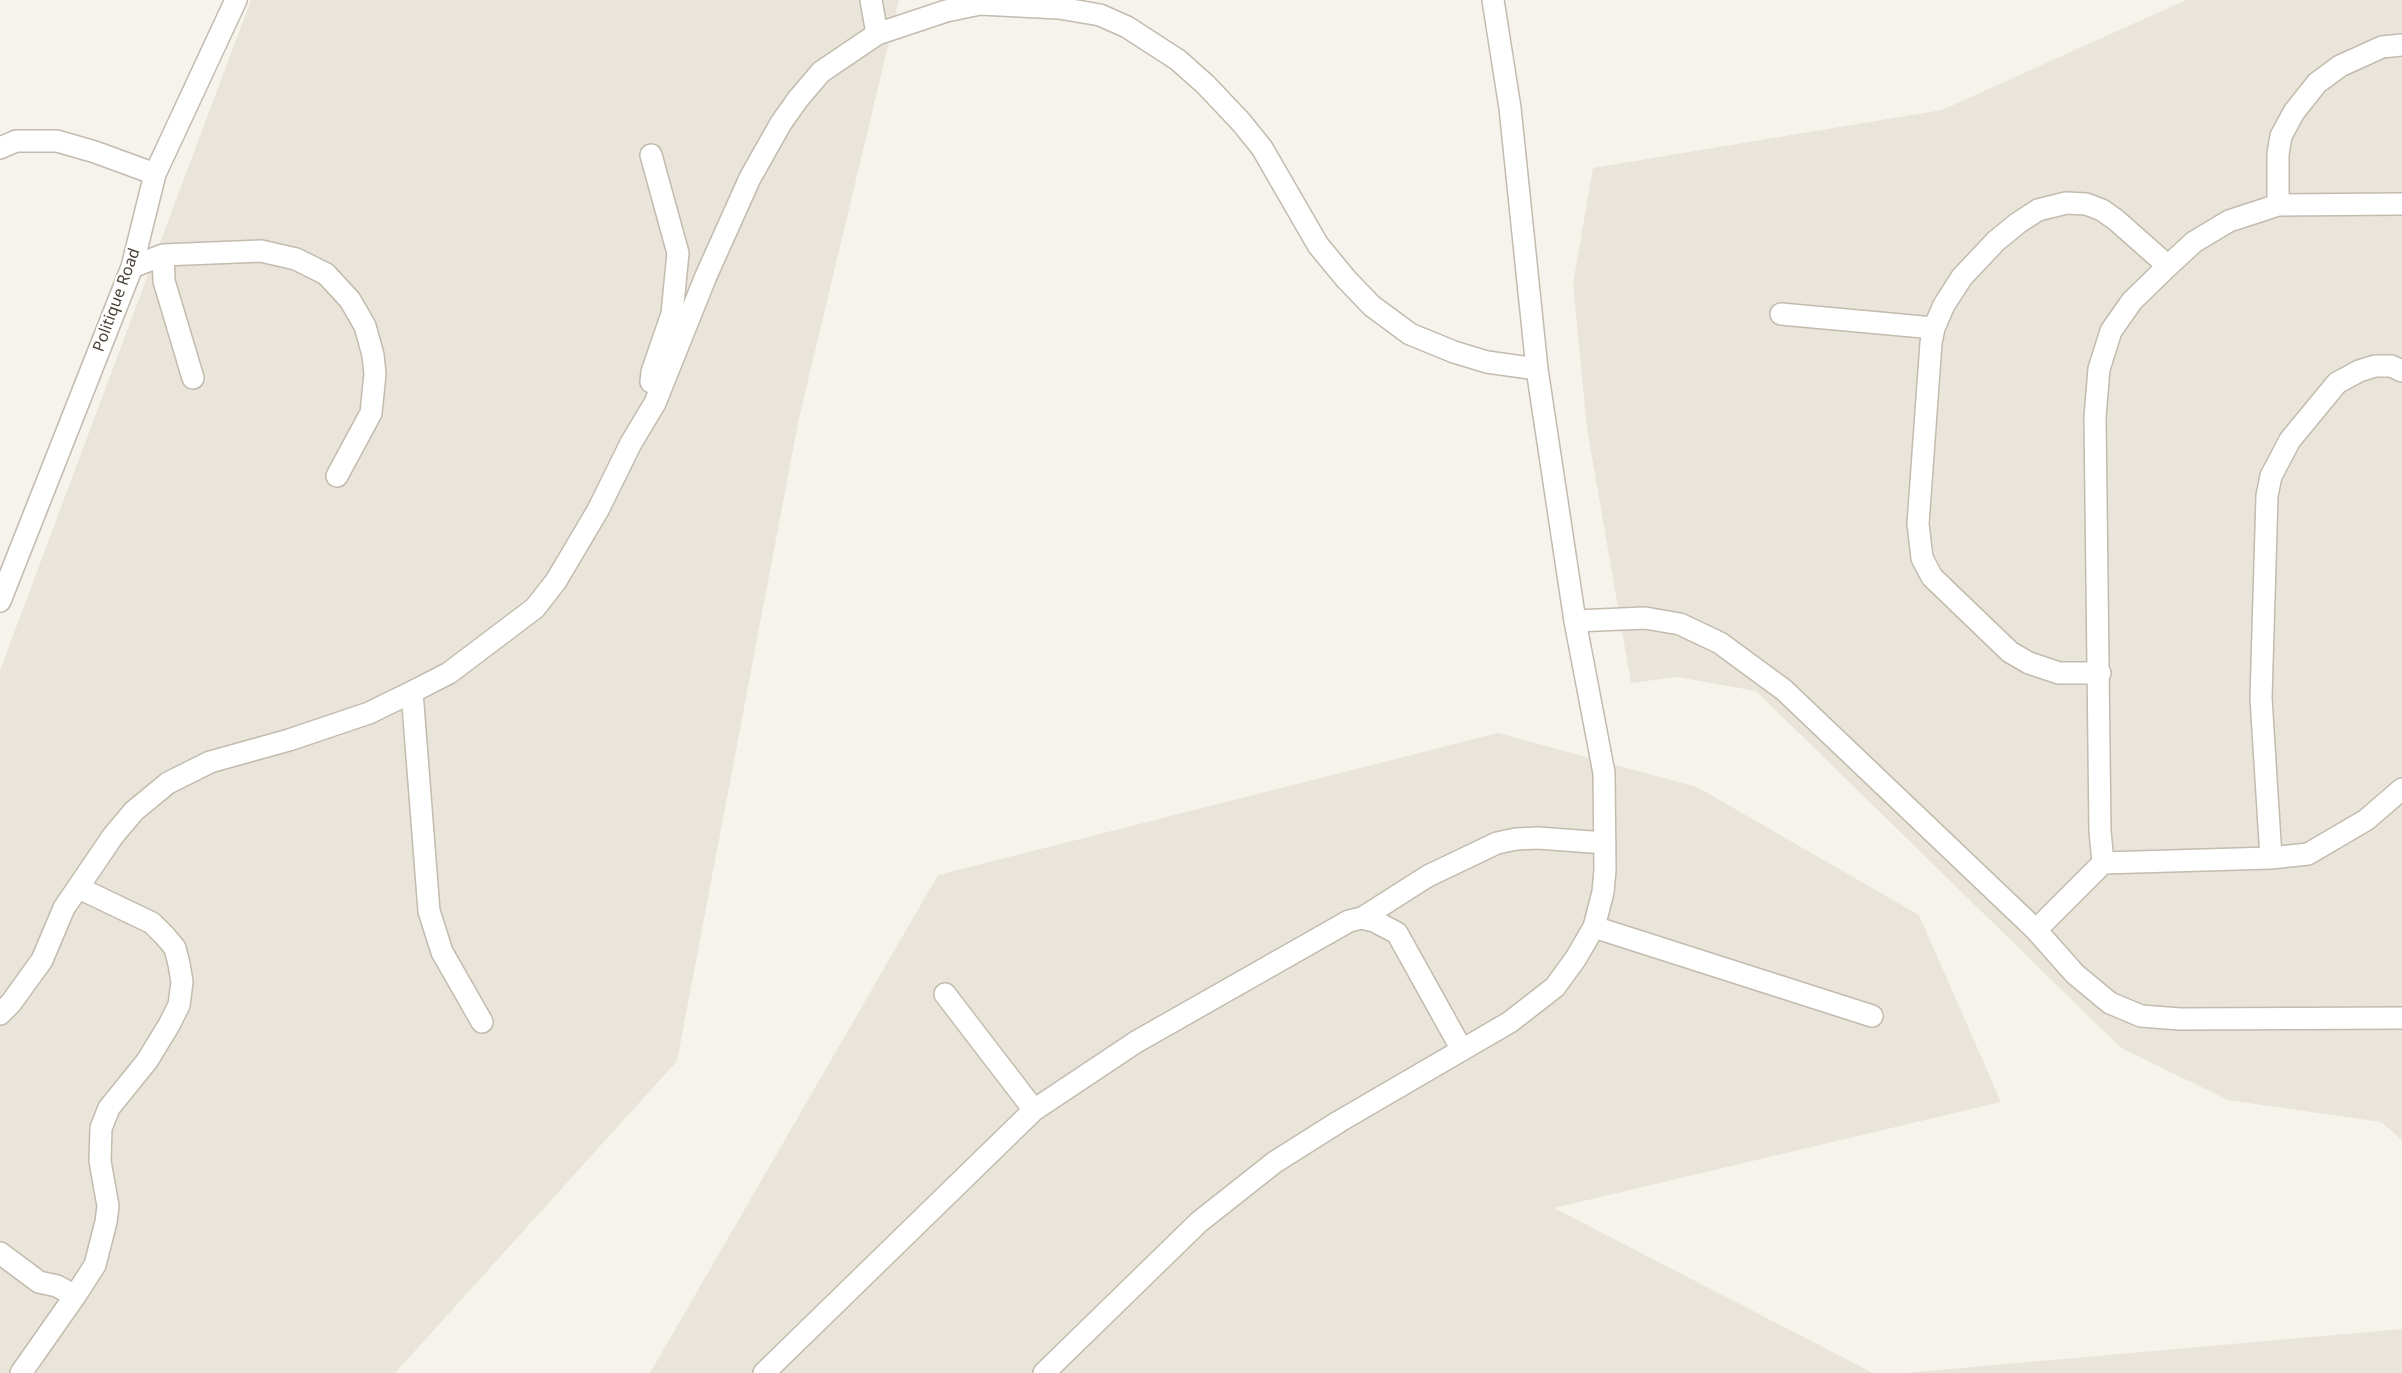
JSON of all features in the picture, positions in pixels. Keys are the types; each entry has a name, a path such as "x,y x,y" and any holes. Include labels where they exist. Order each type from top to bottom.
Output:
{"street":[{"name":"Politique Road","path":"0,601 132,267 155,174 236,0"},
{"path":"871,0 877,34"},
{"path":"1044,1373 1199,1222 1275,1162 1340,1121 1510,1022 1555,987 1576,958 1594,927 1603,892 1604,773 1575,621 1537,369 1510,108 1493,0"},
{"path":"0,1014 11,1003 42,960 64,908 112,836 134,811 168,783 210,762 289,740 369,713 449,673 535,608 556,581 598,510 631,443 655,403 706,276 750,178 781,123 821,72 877,34 938,14 980,4 1059,8 1101,15 1127,27 1178,60 1206,85 1241,122 1262,148 1318,245 1372,306 1410,334 1454,352 1487,362 1537,369"},
{"path":"2278,205 2278,154 2282,136 2294,112 2317,83 2340,66 2382,47 2402,45"},
{"path":"0,147 16,141 57,141 155,174"},
{"path":"651,155 678,253 672,314 652,372 651,388 655,403"},
{"path":"2100,673 2059,673 2029,663 2010,652 1932,577 1922,558 1918,524 1928,366 1934,328 1944,305 1978,258 2018,223 2038,210 2066,203 2086,204 2102,210 2168,266"},
{"path":"2103,863 2100,831 2100,673 2095,417 2099,369 2111,331 2132,302 2168,266 2194,242 2229,221 2278,205 2402,204"},
{"path":"132,267 163,255 261,251 296,259 326,274 350,300 365,326 373,355 375,393 371,413 337,476"},
{"path":"163,255 164,281 193,378"},
{"path":"1781,314 1934,328"},
{"path":"2271,858 2261,698 2267,505 2271,477 2290,440 2337,383 2359,371 2375,366 2391,366 2402,371"},
{"path":"1575,621 1645,618 1680,624 1720,643 1784,690 2036,930 2083,981 2110,1003 2141,1016 2180,1019 2402,1018"},
{"path":"412,692 429,911 442,952 482,1022"},
{"path":"2036,930 2103,863 2271,858 2308,854 2366,820 2402,789"},
{"path":"764,1373 1034,1110 1146,1037 1349,921 1362,918 1428,876 1497,843 1538,838 1605,843"},
{"path":"21,1373 95,1265 108,1206 100,1161 101,1128 109,1108 147,1061 169,1025 179,1005 182,982 175,948 152,923 79,888"},
{"path":"1362,918 1374,921 1397,933 1462,1050"},
{"path":"1594,927 1872,1016"},
{"path":"945,994 1034,1110"},
{"path":"0,1253 39,1282 57,1286 75,1296"}],"shaded area":[{"path":"251,0 899,0 799,418 677,1061 395,1373 0,1373 0,670"},
{"path":"2186,0 2402,0 2402,1140 2381,1122 2228,1100 2121,1048 1756,691 1677,677 1631,683 1587,428 1573,284 1593,168 1942,110"},
{"path":"1498,733 1697,787 1919,915 2001,1102 1554,1208 1873,1373 650,1373 938,875"},
{"path":"2402,1329 2402,1373 1905,1373"}]}
